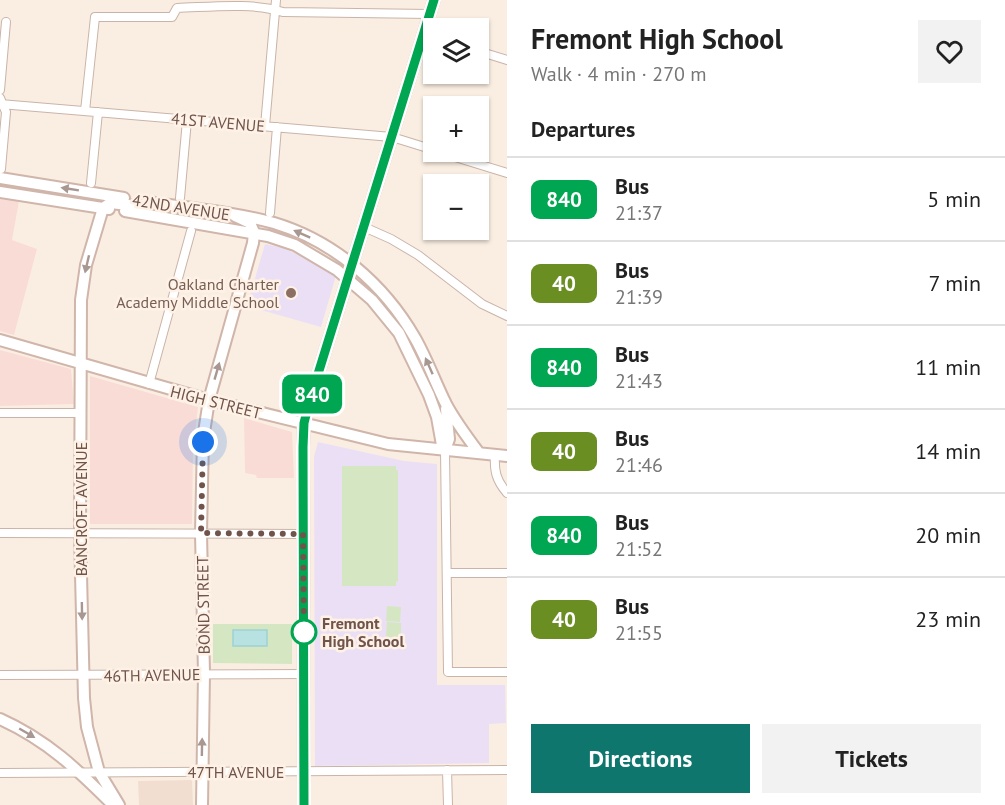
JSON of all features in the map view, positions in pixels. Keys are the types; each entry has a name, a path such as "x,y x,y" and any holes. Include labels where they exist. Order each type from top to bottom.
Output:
{"main road":[{"path":"430,18 434,0"},
{"path":"304,805 304,423 392,137 423,52"},
{"name":"42ND AVENUE","path":"1,173 235,216 289,228 319,242 352,264 380,291 399,314 417,341 439,390"},
{"name":"42ND AVENUE","path":"0,192 254,232 313,254 348,279 381,310 407,347 433,406 445,450"},
{"path":"103,208 110,203 138,206 153,202"},
{"name":"BANCROFT AVENUE","path":"103,208 82,288 80,533 83,675 87,727 99,772 119,805"},
{"path":"235,216 250,224 254,232"},
{"name":"BOND STREET","path":"202,805 203,439 209,400 253,243 254,232"},
{"name":"HIGH STREET","path":"0,340 149,384 388,444 507,456"},
{"path":"439,390 449,428 449,439 445,450"},
{"path":"439,390 457,422 479,453"},
{"path":"0,719 53,750 81,773 113,805"}],"street":[{"path":"265,126 276,0"},
{"path":"85,111 94,17 172,17 177,8 217,3 270,8 283,12 430,14"},
{"path":"0,90 6,22"},
{"path":"489,54 507,60"},
{"path":"1,102 6,112 1,173"},
{"name":"41ST AVENUE","path":"1,102 392,137 423,147"},
{"path":"90,183 98,112"},
{"path":"180,198 187,120"},
{"path":"270,213 277,127"},
{"path":"471,162 507,173"},
{"path":"364,226 418,255 482,304 507,316"},
{"path":"149,384 191,231"},
{"path":"0,413 81,413"},
{"path":"445,450 448,672 507,672"},
{"path":"495,454 496,478 507,493"},
{"path":"0,533 303,534"},
{"path":"447,573 507,573"},
{"name":"46TH AVENUE","path":"0,675 304,674"},
{"path":"447,770 448,805"},
{"name":"47TH AVENUE","path":"0,773 507,770"}],"shaded area":[{"path":"0,198 19,201 12,240 37,249 14,335 0,331"},
{"name":"Oakland Charter Academy Middle School","path":"265,244 283,248 304,257 335,276 321,327 247,306"},
{"path":"0,350 71,369 74,404 0,406"},
{"path":"90,376 198,407 193,448 192,524 90,524"},
{"path":"244,418 292,432 294,478 257,478 256,475 245,473"},
{"name":"Fremont High School","path":"318,442 404,461 437,464 437,685 505,685 506,723 489,724 489,763 315,766 314,457"},
{"path":"192,780 193,805 139,805 138,781"}],"green space":[{"path":"342,466 396,466 398,470 398,581 396,586 342,586"},
{"path":"387,606 401,607 400,622 386,621"},
{"path":"387,622 401,623 401,638 386,637"},
{"path":"213,624 292,624 292,664 213,663"}],"water":[{"path":"233,630 267,630 267,646 233,646"}],"bus line":[{"name":"840","path":"304,805 304,423 434,0"}],"place":[{"name":"Oakland Charter Academy Middle School","path":"291,293"},
{"name":"Fremont High School","path":"304,632"}],"route":[{"path":"203,442 201,533 303,534 304,632"}]}
